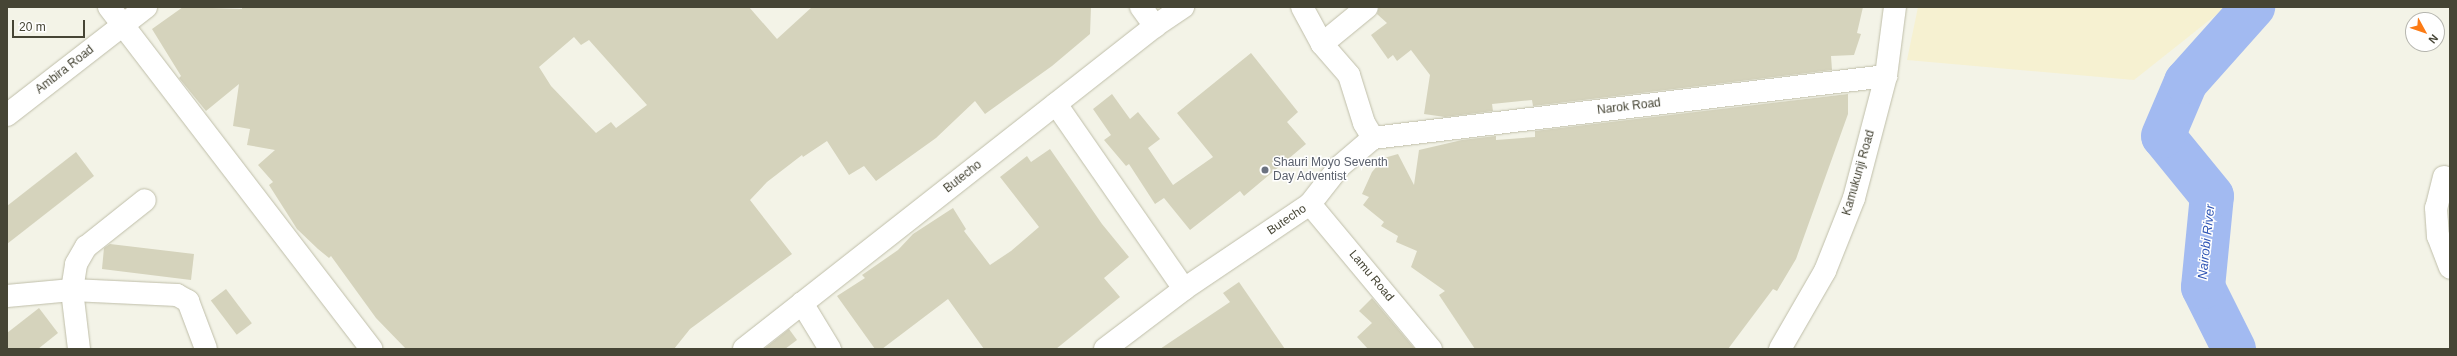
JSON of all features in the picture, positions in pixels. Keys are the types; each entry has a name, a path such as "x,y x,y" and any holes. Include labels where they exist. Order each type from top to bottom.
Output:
{"street":[{"path":"109,7 371,349"},
{"name":"Ambira Road","path":"7,115 146,7"},
{"path":"1141,7 1155,26"},
{"name":"Butecho","path":"744,349 1155,26 1183,7"},
{"path":"1302,7 1322,44 1349,75 1364,123 1373,138"},
{"path":"1322,44 1367,7"},
{"name":"Kamukunji Road","path":"1780,349 1825,271 1854,198 1886,76 1895,7"},
{"name":"Narok Road","path":"1373,138 1886,76"},
{"path":"1056,104 1184,289"},
{"name":"Butecho","path":"1105,349 1184,289 1310,204 1339,167 1373,138"},
{"path":"2444,177 2436,208 2438,229 2450,268"},
{"path":"79,349 72,290 76,264 86,247 145,200"},
{"name":"Lamu Road","path":"1310,204 1431,349"},
{"path":"7,296 72,290 177,295 188,301 206,349"},
{"path":"802,302 830,349"}],"shaded area":[{"path":"1918,7 2226,7 2134,80 1907,60"}],"building":[{"path":"183,7 242,9 242,7 749,7 777,39 812,7 1091,7 1090,34 1052,66 985,114 975,101 936,138 876,181 864,166 849,175 827,141 803,157 802,155 767,182 750,200 792,254 690,329 674,349 406,349 376,318 331,256 329,258 297,229 269,185 273,182 258,165 275,150 247,145 250,129 233,126 239,84 206,111 179,78 181,76 152,29","holes":["574,37 581,45 589,40 647,105 616,128 611,122 596,133 551,86 539,67"]},
{"path":"1379,7 1863,7 1857,33 1861,34 1854,55 1831,56 1832,70 1533,106 1532,100 1492,104 1493,111 1445,117 1424,114 1430,75 1411,50 1397,61 1393,55 1388,59 1371,35 1387,23 1377,14"},
{"path":"1251,53 1298,112 1287,122 1306,144 1244,196 1240,191 1190,230 1164,198 1155,204 1129,164 1126,166 1104,140 1111,135 1093,109 1112,94 1130,119 1138,112 1160,139 1148,148 1173,185 1213,157 1177,113"},
{"path":"1848,94 1848,114 1796,259 1777,291 1773,289 1728,349 1475,349 1439,295 1445,291 1411,267 1417,251 1396,242 1398,236 1381,226 1384,222 1363,205 1369,197 1362,194 1372,172 1384,158 1398,154 1414,185 1419,150 1462,140 1496,136 1496,140 1535,137 1535,131"},
{"path":"1050,149 1102,224 1129,257 1104,278 1120,297 1056,349 984,349 948,299 882,349 875,349 837,296 865,278 862,275 898,250 913,234 953,208 966,229 964,231 990,265 1011,251 1039,227 1000,177 1027,156 1031,162"},
{"path":"76,152 94,176 7,244 7,206"},
{"path":"110,244 194,254 191,280 102,269 104,248"},
{"path":"1239,282 1285,349 1160,349 1230,302 1223,293"},
{"path":"226,289 252,323 237,335 211,300"},
{"path":"1372,298 1415,349 1368,349 1357,337 1372,323 1359,311"},
{"path":"39,308 58,333 38,349 7,349 7,333"},
{"path":"789,329 797,340 785,349 764,349"}],"waterway":[{"name":"Nairobi River","path":"2234,349 2203,287 2212,196 2163,136 2186,82 2253,7"}],"place":[{"name":"Shauri Moyo Seventh Day Adventist","path":"1265,170"}]}
